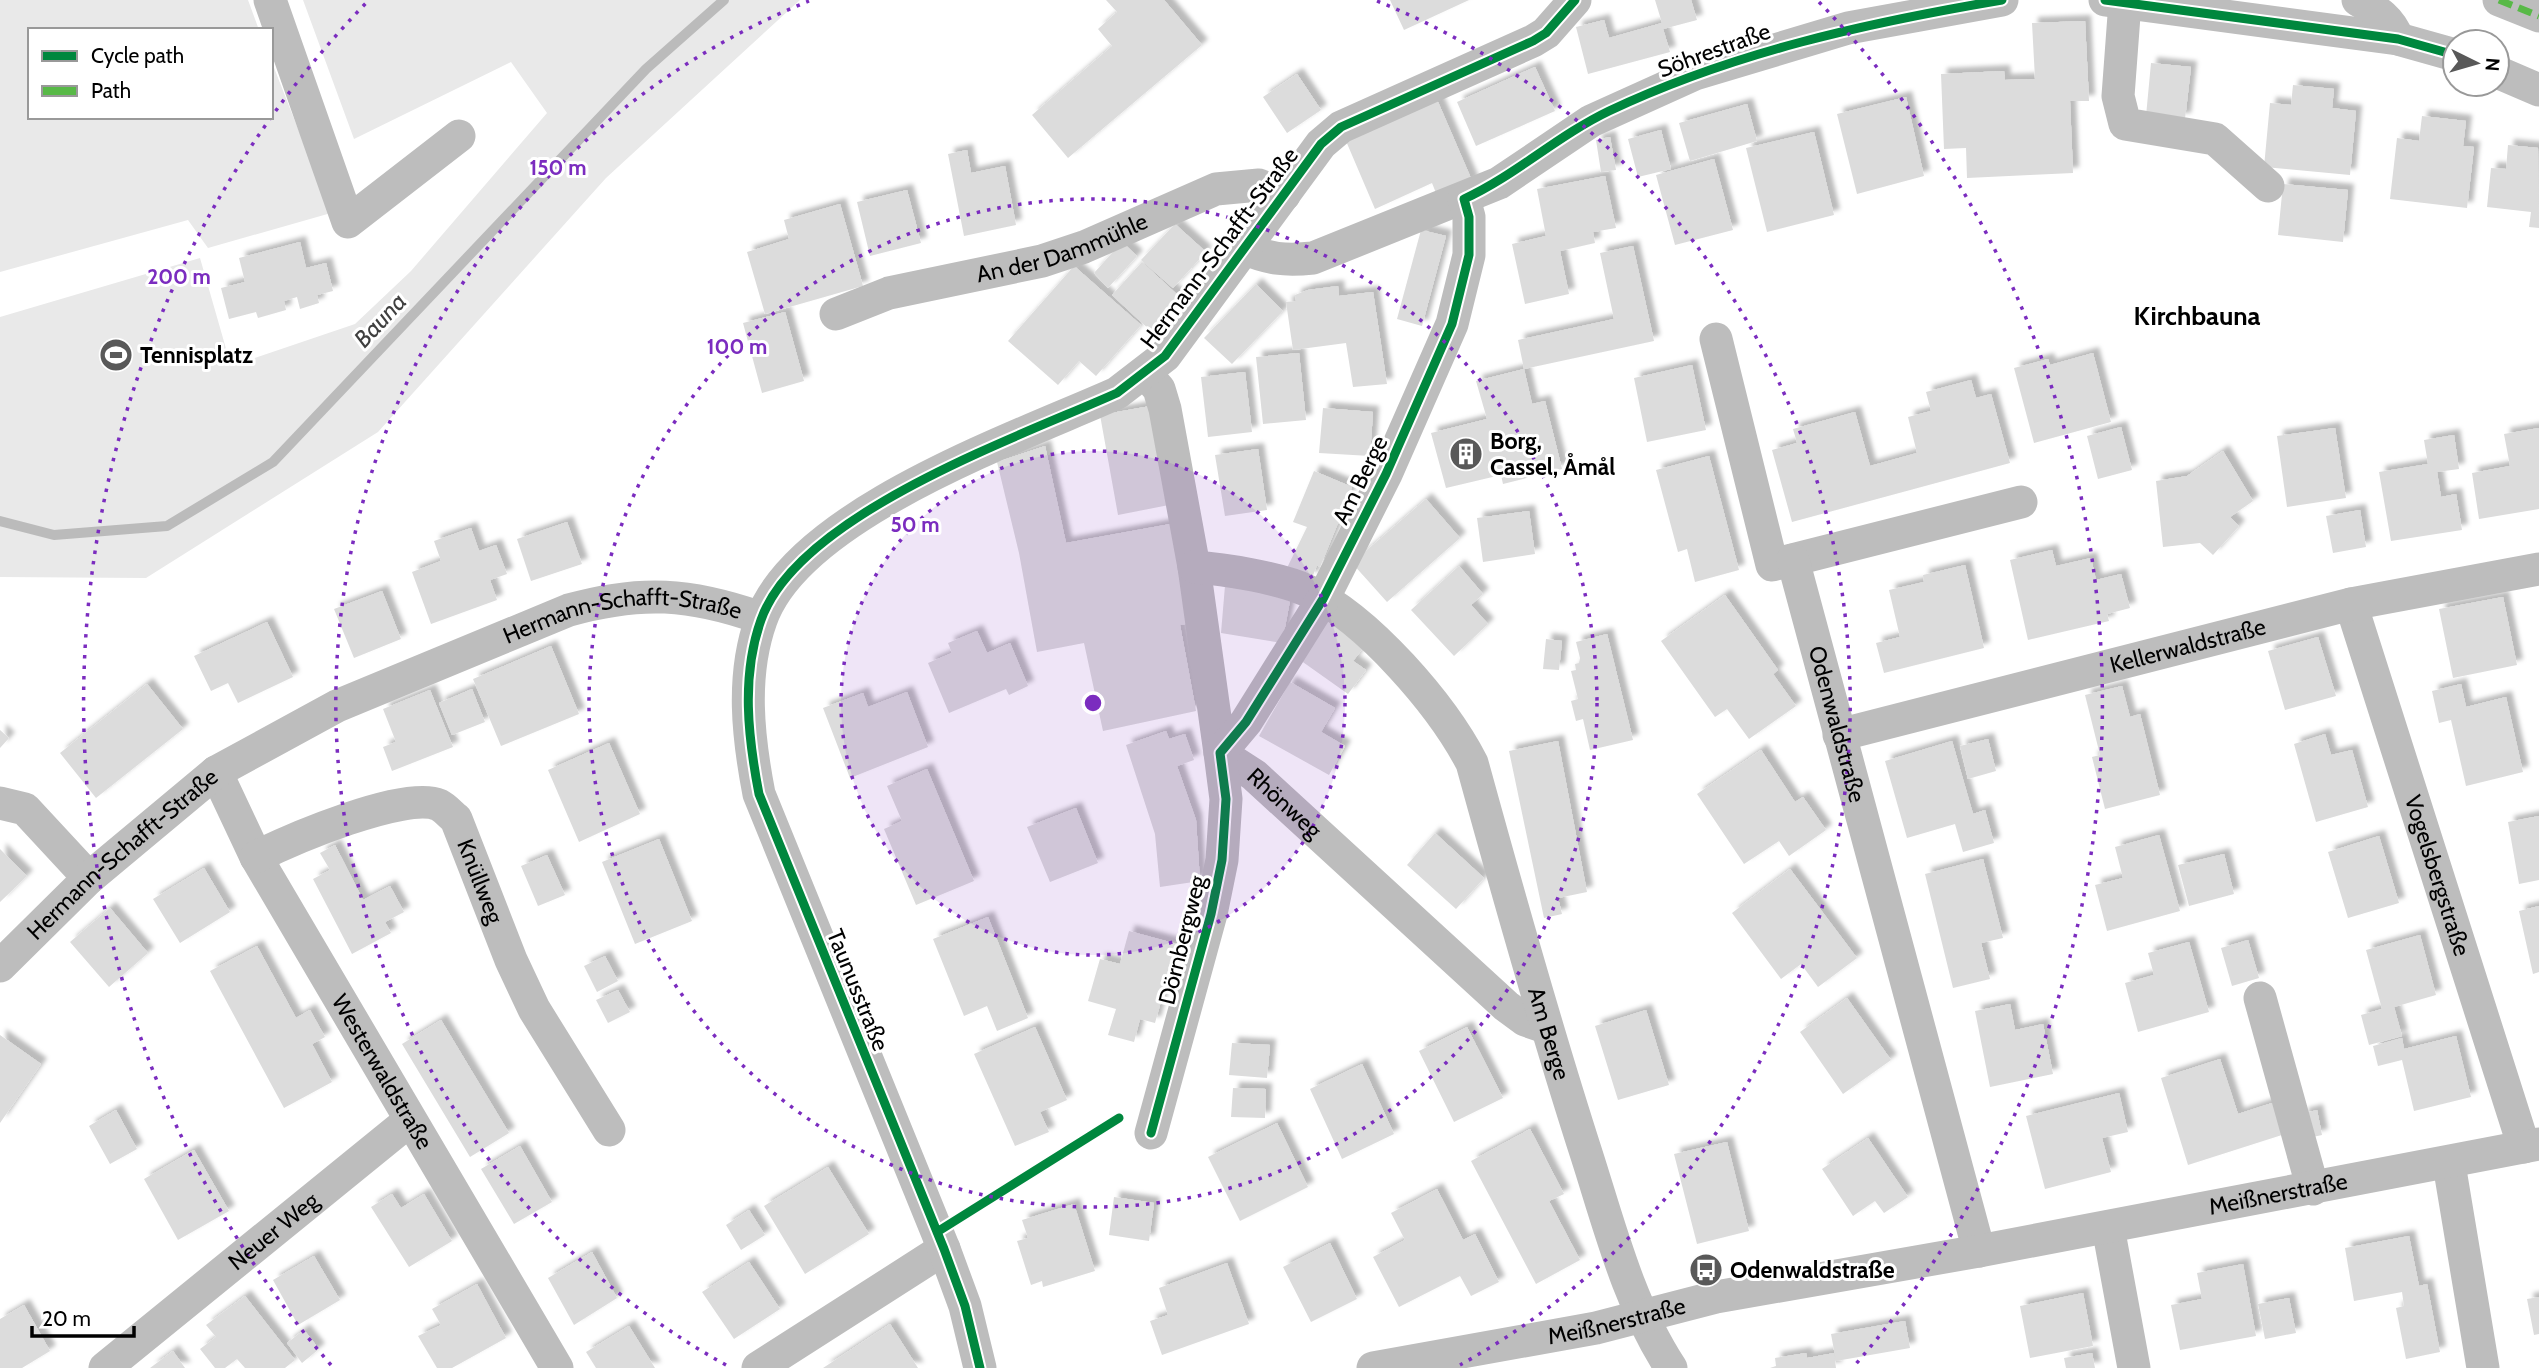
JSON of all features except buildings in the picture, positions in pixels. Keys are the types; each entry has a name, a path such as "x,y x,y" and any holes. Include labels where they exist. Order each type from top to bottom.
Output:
{"street":[{"path":"270,0 348,222 459,136"},
{"name":"Hermann-Schafft-Straße","path":"0,966 89,878 216,772 337,706 589,605 646,596 691,598 761,618 773,595 802,562 843,525 908,487 1117,393 1146,374 1174,346 1321,144 1341,127 1533,41 1546,33 1576,0"},
{"name":"Söhrestraße","path":"1243,248 1267,259 1313,258 1499,183 1564,136 1608,112 1695,74 1848,28 2002,0"},
{"path":"2358,0 2380,12 2392,24 2398,39"},
{"path":"2499,0 2539,16"},
{"path":"2267,186 2215,139 2125,124 2118,96 2115,1 2398,39 2441,51"},
{"path":"2511,78 2539,90"},
{"name":"An der Dammühle","path":"836,314 889,293 1042,261 1084,247 1216,189 1259,185 1284,195"},
{"name":"Am Berge","path":"1220,753 1245,722 1323,599 1385,474 1452,324 1469,256 1469,217 1464,199"},
{"path":"1716,339 1772,565 2021,502"},
{"path":"1146,374 1159,389 1165,409 1194,567 1220,753"},
{"name":"Odenwaldstraße","path":"1793,559 1979,1251"},
{"name":"Am Berge","path":"1194,567 1218,569 1306,590 1323,599 1377,641 1440,711 1467,754 1545,1027 1624,1273 1652,1339 1671,1368"},
{"name":"Kellerwaldstraße","path":"1839,735 2351,604 2539,569"},
{"name":"Vogelsbergstraße","path":"2351,604 2531,1146"},
{"name":"Taunusstraße","path":"761,618 752,648 748,693 749,744 759,794 944,1249 965,1306 980,1368"},
{"name":"Rhönweg","path":"1220,753 1254,775 1506,1006 1525,1020 1545,1027"},
{"name":"Dörnbergweg","path":"1151,1133 1211,914 1222,860 1226,799 1220,753"},
{"name":"Westerwaldstraße","path":"216,772 256,857 409,1121 557,1368"},
{"path":"0,803 25,809 89,878"},
{"name":"Knüllweg","path":"256,857 302,835 401,804 439,805 456,819 510,960 534,1009 609,1130"},
{"path":"2260,998 2313,1189"},
{"name":"Neuer Weg","path":"105,1368 409,1121"},
{"name":"Meißnerstraße","path":"1373,1368 1596,1328 1716,1297 2449,1164 2531,1146"},
{"path":"2449,1164 2483,1368"},
{"path":"2108,1227 2134,1368"},
{"path":"758,1368 944,1249"}],"shaded area":[{"path":"0,0 248,0 258,28 28,28 28,119 273,119 273,65 331,213 208,248 188,220 0,272"},
{"path":"303,0 800,0 606,178 378,432 146,578 0,577 0,317 200,258 231,366 355,324 411,271 547,113 511,62 354,139"}],"waterway":[{"name":"Bauna","path":"0,521 54,535 167,526 273,462 646,69 724,0"}],"marked path":[{"path":"2499,0 2539,16"}],"cycle path":[{"path":"980,1368 965,1306 944,1249 759,794 748,707 751,663 761,620 783,582 818,546 864,513 971,456 1117,393 1165,356 1321,144 1341,127 1533,41 1546,33 1575,0"},
{"path":"1151,1133 1211,914 1222,860 1226,799 1220,753 1246,722 1323,599 1386,474 1452,324 1469,255 1469,217 1464,199 1501,179 1590,121 1656,90 1704,72 1801,42 2002,0"},
{"path":"2105,0 2398,39 2441,51"},
{"path":"937,1232 1119,1118"}],"place":[{"name":"Tennisplatz","path":"116,355"},
{"name":"Borg, Cassel, Åmål","path":"1466,454"},
{"name":"Odenwaldstraße","path":"1706,1270"}],"district":[{"name":"Kirchbauna","path":"2197,316"}]}
